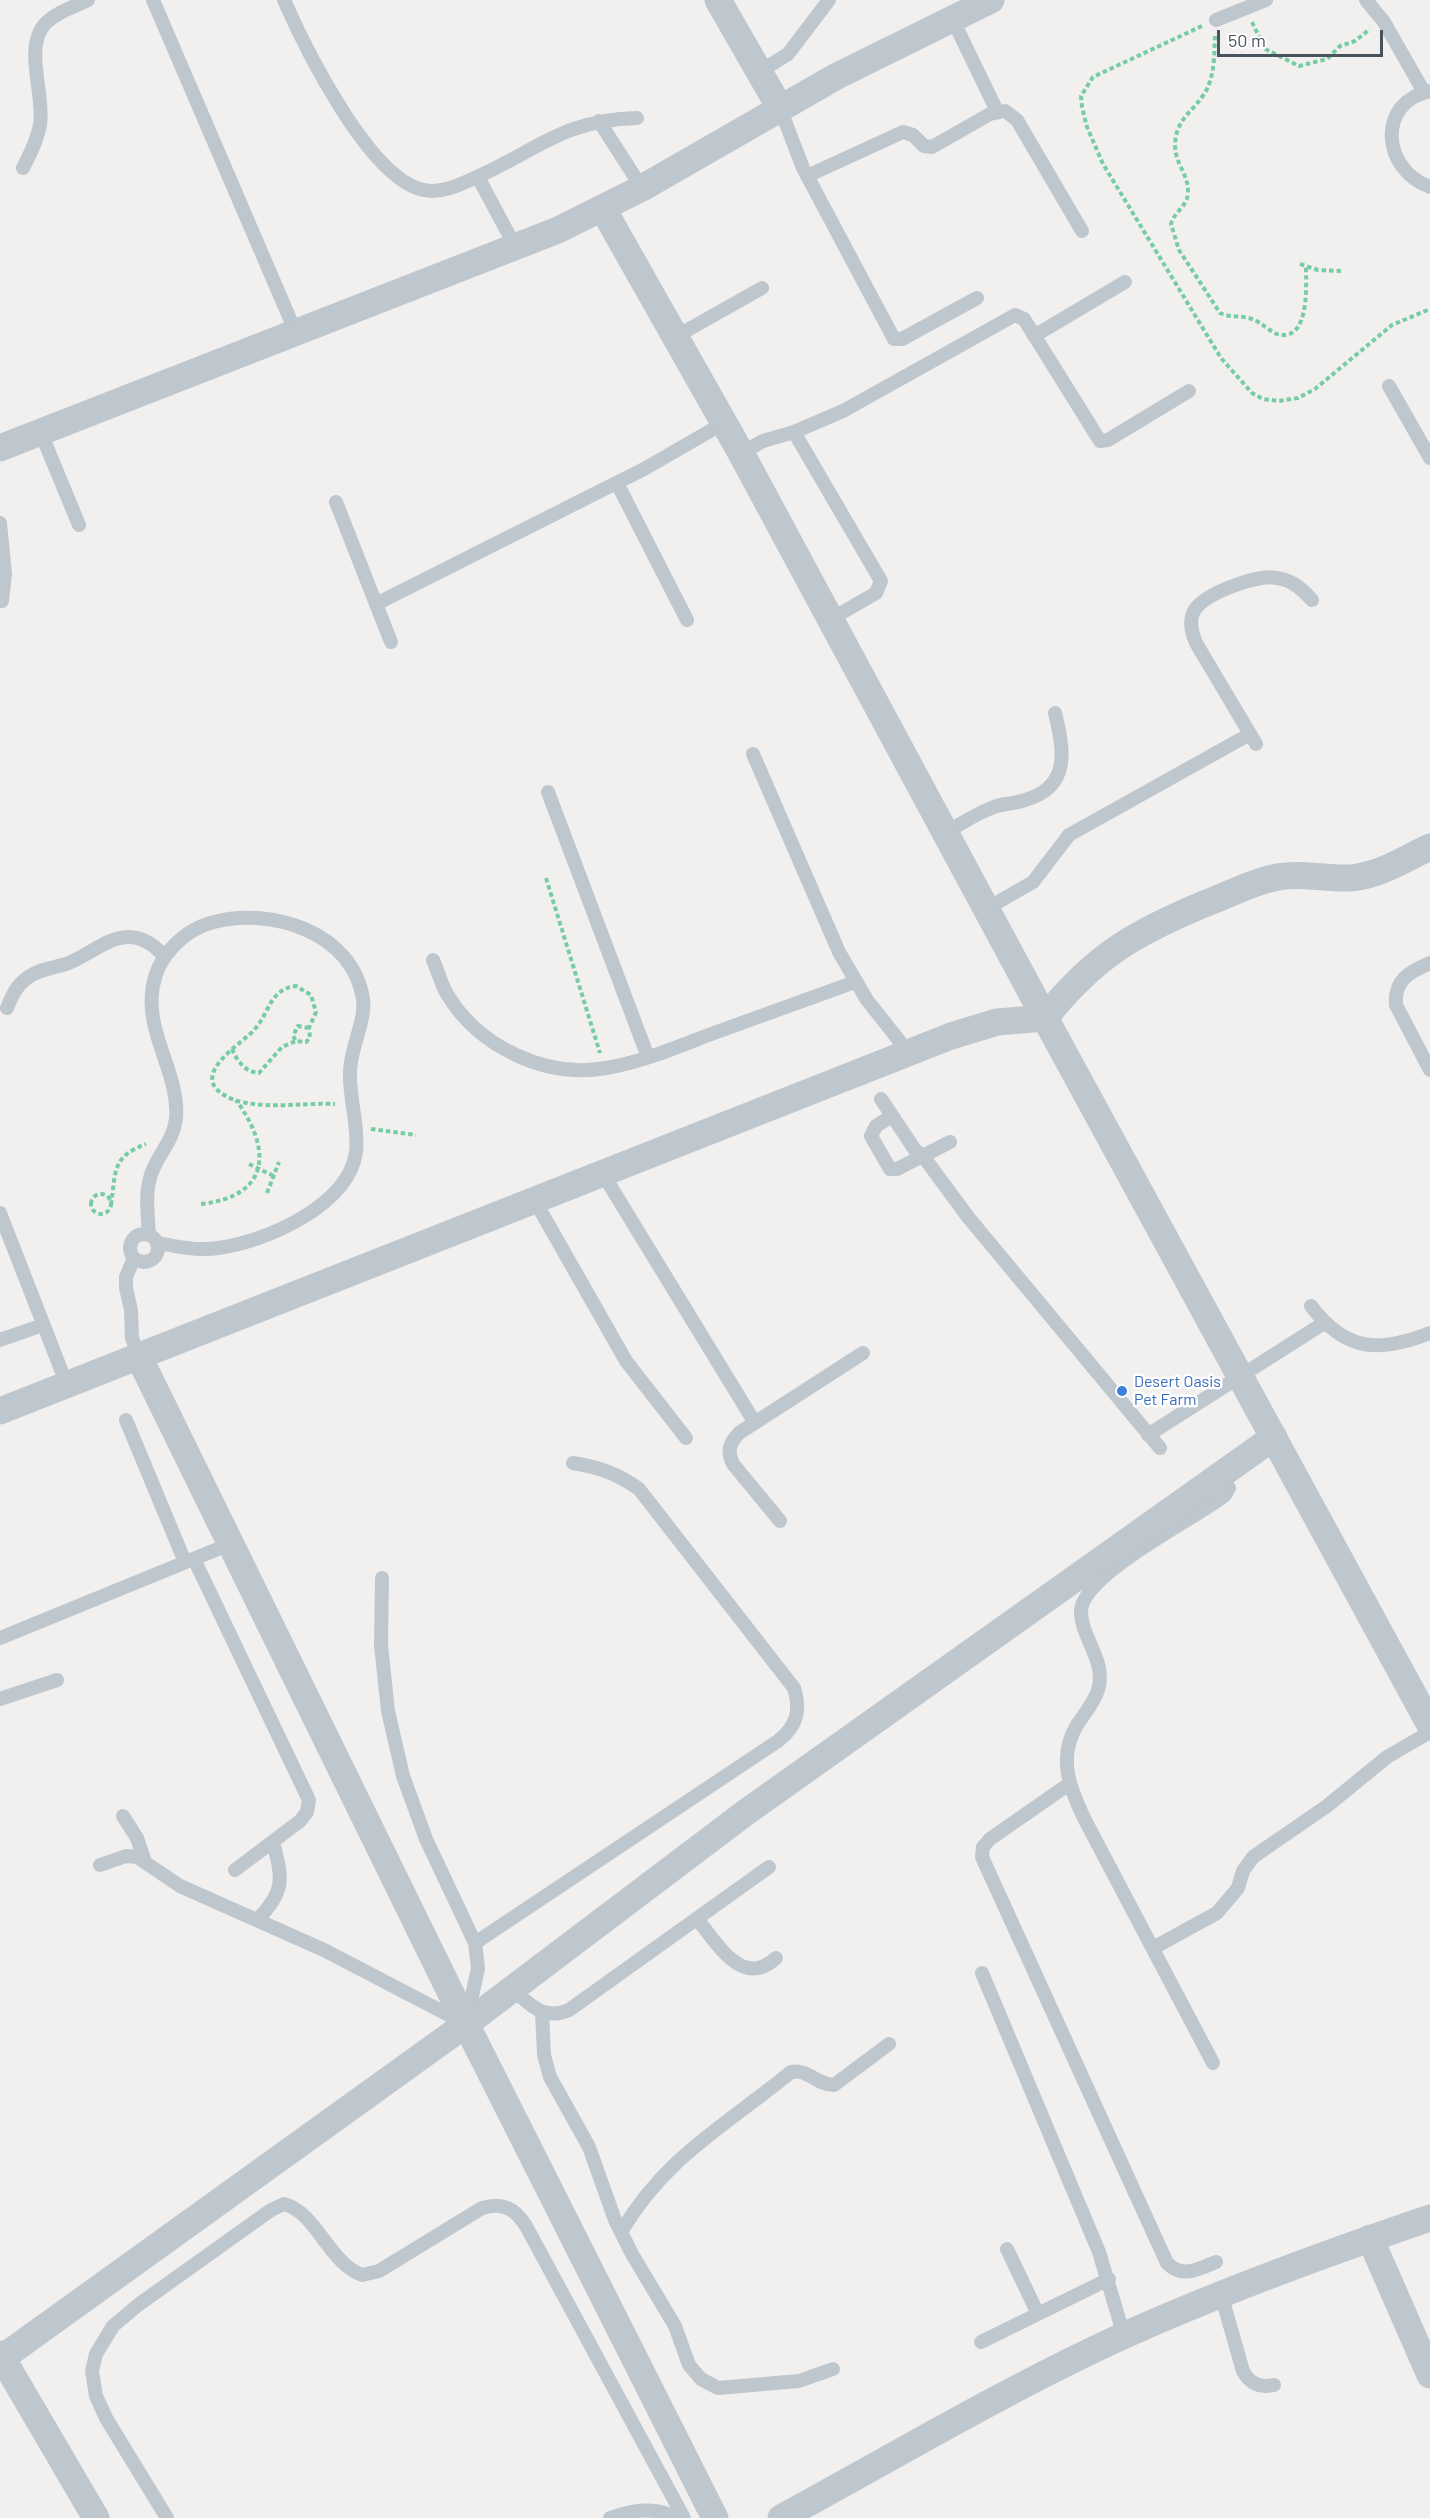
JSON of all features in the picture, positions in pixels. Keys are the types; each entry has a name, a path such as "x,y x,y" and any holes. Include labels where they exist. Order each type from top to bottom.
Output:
{"street":[{"path":"718,0 780,108"},
{"path":"0,448 516,248 603,209 780,108 902,42 991,0"},
{"path":"603,209 741,453 1430,1725"},
{"path":"0,1411 973,1028 997,1022 1045,1018 1068,989 1094,964 1124,942 1156,924 1273,878 1299,875 1349,878 1371,874 1430,847"},
{"path":"139,1357 466,2024 716,2518"},
{"path":"96,2518 4,2368 763,1800 1274,1437"},
{"path":"781,2518 1030,2383 1124,2336 1221,2294 1430,2218"},
{"path":"1370,2238 1430,2375"}],"lane":[{"path":"23,168 40,124 41,101 36,43 39,32 55,16 88,0"},
{"path":"153,0 296,333"},
{"path":"284,0 310,58 329,92 363,139 402,182 425,191 449,189 478,177 564,131 599,120 637,118"},
{"path":"759,72 774,64 794,48 828,0"},
{"path":"1366,0 1384,22 1427,91 1403,106 1396,117 1391,142 1400,166 1413,180 1430,187"},
{"path":"1216,20 1261,1"},
{"path":"952,18 997,111"},
{"path":"780,108 807,176 894,339 902,339 977,298"},
{"path":"807,176 903,132 913,135 924,146 932,147 997,111 1012,114 1017,120 1082,231"},
{"path":"599,120 642,188"},
{"path":"478,177 516,248"},
{"path":"1035,336 1125,282"},
{"path":"675,337 762,288"},
{"path":"741,453 763,441 794,432 843,411 1010,317 1021,315 1100,441 1108,440 1189,392"},
{"path":"1389,386 1430,458"},
{"path":"376,604 617,483 724,423"},
{"path":"794,432 881,581 876,593 831,619"},
{"path":"41,433 79,525"},
{"path":"617,483 687,620"},
{"path":"336,502 391,642"},
{"path":"0,524 5,574 2,601"},
{"path":"986,909 1033,882 1069,835 1253,739 1196,643 1191,631 1191,619 1197,607 1217,594 1263,577 1290,582 1312,600"},
{"path":"945,833 992,807 1038,796 1051,786 1059,772 1063,756 1055,713"},
{"path":"753,754 838,952 880,1019 909,1053"},
{"path":"548,792 648,1057"},
{"path":"134,1258 146,1262 152,1260 158,1250 153,1239 150,1178 172,1134 175,1101 154,1029 151,1008 153,984 165,957 180,939 202,925 228,918 255,916 309,930 327,942 352,971 363,1001 350,1070 356,1152 348,1176 334,1196 314,1210 275,1230 237,1244 218,1248 187,1249 153,1239 142,1233 132,1240 129,1246 134,1258 126,1277 126,1288 131,1310 132,1338 139,1357"},
{"path":"7,1008 15,990 29,976 84,956 114,939 128,937 143,939 155,946 165,957"},
{"path":"434,960 446,993 468,1022 497,1046 531,1062 567,1070 605,1068 648,1057 855,982"},
{"path":"1430,963 1405,975 1395,994 1396,1005 1430,1070"},
{"path":"881,1099 915,1150 923,1156 968,1217 1160,1449"},
{"path":"892,1116 876,1126 871,1136 887,1167 897,1169 950,1142"},
{"path":"603,1174 755,1423"},
{"path":"535,1201 621,1353 686,1438"},
{"path":"0,1213 67,1385"},
{"path":"1311,1306 1324,1323 1340,1336 1358,1344 1378,1347 1399,1345 1430,1333"},
{"path":"1148,1435 1324,1323"},
{"path":"0,1340 43,1325"},
{"path":"780,1521 733,1464 729,1454 730,1443 739,1433 863,1353"},
{"path":"126,1420 189,1561 309,1800 307,1812 300,1821 235,1870"},
{"path":"475,1943 778,1741 790,1731 797,1718 799,1702 794,1688 639,1489 620,1475 597,1467 573,1463"},
{"path":"1213,2063 1085,1821 1069,1784 1066,1753 1070,1738 1092,1702 1100,1677 1095,1653 1081,1621 1085,1597 1094,1586 1122,1563 1225,1495 1229,1488 1220,1475"},
{"path":"0,1638 230,1544"},
{"path":"100,1865 126,1856 137,1857 180,1886 324,1950 466,2024 478,1968 475,1943 426,1839 403,1776 388,1711 381,1644 382,1578"},
{"path":"0,1699 57,1680"},
{"path":"1153,1948 1217,1913 1238,1888 1243,1871 1253,1857 1327,1806 1386,1757 1430,1732"},
{"path":"1069,1784 990,1839 983,1847 982,1857 1167,2263 1173,2270 1190,2273 1216,2262"},
{"path":"123,1816 137,1838 145,1862"},
{"path":"257,1920 279,1891 282,1873 273,1842"},
{"path":"512,1989 542,2012 556,2015 569,2010 769,1868"},
{"path":"697,1919 733,1961 743,1968 755,1970 767,1967 776,1958"},
{"path":"982,1973 1089,2225 1109,2279 1124,2336"},
{"path":"542,2012 544,2055 550,2077 590,2147 601,2183 621,2232 675,2325 689,2365 701,2379 718,2388 811,2379 833,2369"},
{"path":"621,2232 635,2209 670,2166 791,2072 804,2072 825,2085 834,2085 889,2044"},
{"path":"167,2518 106,2418 96,2396 92,2371 96,2354 113,2326 138,2305 271,2210 284,2204 296,2210 347,2266 362,2275 379,2271 482,2208 492,2205 512,2210 526,2226 684,2518"},
{"path":"1007,2249 1038,2314"},
{"path":"981,2342 1109,2279"},
{"path":"1221,2294 1247,2378 1259,2386 1274,2385"},
{"path":"610,2518 629,2512 649,2510 677,2518"}],"path":[{"path":"1242,9 1261,37 1265,49 1299,66 1327,59 1340,46 1355,41 1384,22"},
{"path":"1216,20 1210,81 1205,93 1182,119 1176,137 1176,160 1187,181 1188,194 1181,210 1172,219 1171,230 1174,240 1220,313 1252,319 1284,335 1292,333 1303,316 1306,300 1306,267"},
{"path":"1216,20 1093,77 1085,86 1081,96 1087,127 1103,164 1214,348 1252,393 1263,399 1279,401 1298,398 1315,389 1392,326 1430,309"},
{"path":"1300,264 1306,267 1341,271"},
{"path":"546,878 605,1068"},
{"path":"232,1048 240,1064 259,1073 282,1047 296,1041 306,1042 310,1038 309,1028 316,1012 311,995 296,986 287,987 273,997 254,1031 232,1048 216,1067 213,1076 215,1086 222,1094 236,1099 270,1105 351,1106"},
{"path":"296,1041 293,1036 298,1026 309,1028"},
{"path":"201,1204 226,1199 238,1192 252,1183 260,1169 261,1152 258,1138 253,1124 236,1099"},
{"path":"356,1128 416,1135"},
{"path":"111,1205 107,1195 102,1194 93,1198 91,1203 95,1213 100,1214 110,1210 111,1205 114,1175 125,1153 172,1134"},
{"path":"267,1193 279,1162"},
{"path":"249,1164 274,1176"}],"place":[{"name":"Desert Oasis Pet Farm","path":"1122,1391"}]}
